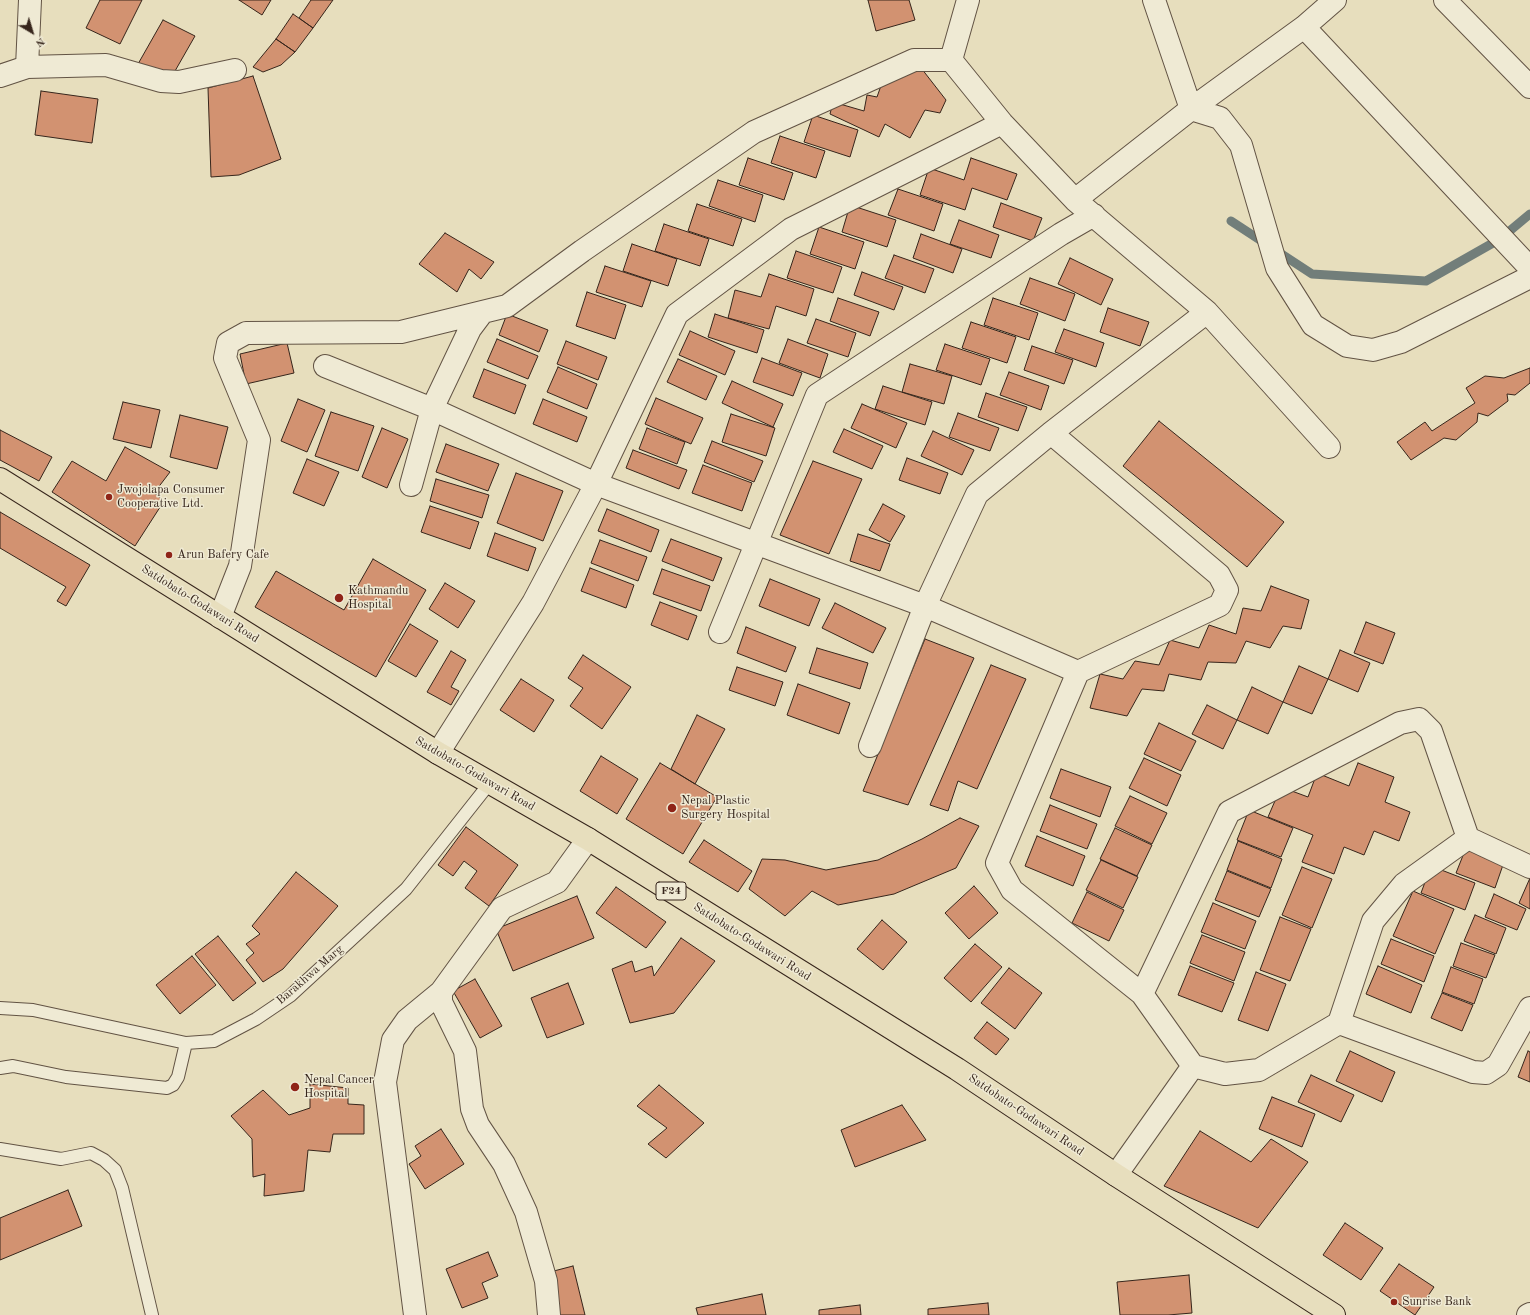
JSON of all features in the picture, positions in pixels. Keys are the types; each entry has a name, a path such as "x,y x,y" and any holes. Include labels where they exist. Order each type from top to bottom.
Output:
{"main road":[{"name":"Satdobato-Godawari Road","path":"0,479 438,753 489,784 588,839 956,1069 1116,1175 1334,1315"}],"street":[{"path":"27,67 30,0"},
{"path":"951,60 968,0"},
{"path":"1154,0 1191,109"},
{"path":"1076,200 1191,109 1304,26 1336,0"},
{"path":"1445,0 1530,87"},
{"path":"1304,26 1530,268"},
{"path":"220,617 240,566 259,440 224,358 228,343 246,334 402,332 507,306 582,251 754,132 914,60 951,60"},
{"path":"951,60 1002,123 1076,200 1207,312 1329,447"},
{"path":"0,76 27,67 106,65 161,81 179,82 235,70"},
{"path":"1191,109 1220,118 1241,145 1277,268 1313,325 1347,346 1373,350 1401,342 1530,277"},
{"path":"438,753 533,603 596,484 677,314 791,229 1002,123"},
{"path":"720,632 817,395 1062,234 1094,215"},
{"path":"870,746 925,606 977,494 1051,433 1207,312"},
{"path":"411,485 432,409 470,329 482,313"},
{"path":"326,366 432,409 596,484 925,606 1078,672"},
{"path":"1051,433 1219,575 1227,590 1220,605 1078,672 997,863 1012,890 1142,994 1193,1066 1225,1074 1259,1070 1338,1023 1373,921 1404,884 1468,838"},
{"path":"1142,994 1229,812 1400,723 1419,719 1431,731 1468,838 1530,867"},
{"path":"415,1315 385,1082 393,1040 407,1020 441,992 502,908 557,882 588,839"},
{"path":"441,992 441,1002 465,1051 472,1109 476,1120 504,1164 526,1212 546,1281 548,1315"},
{"path":"1338,1023 1473,1072 1486,1073 1498,1065 1530,1008"},
{"path":"1116,1175 1193,1066"}],"lane":[{"name":"Barakhwa Marg","path":"0,1008 33,1010 186,1043 214,1041 256,1019 290,996 406,889 489,784"},
{"path":"0,1068 13,1066 66,1076 167,1088 173,1085 178,1077 186,1043"},
{"path":"0,1149 61,1159 91,1153 104,1160 115,1170 122,1188 152,1315"}],"building":[{"path":"100,0 142,0 120,44 86,28"},
{"path":"239,0 271,0 262,15"},
{"path":"311,0 333,0 313,28 299,18"},
{"path":"868,0 909,0 915,20 876,31"},
{"path":"293,14 313,28 295,52 276,39"},
{"path":"163,20 195,36 171,78 138,64"},
{"path":"276,39 295,52 281,65 263,72 253,67"},
{"path":"918,64 946,100 940,113 925,110 910,138 885,124 879,137 830,114 833,102 864,111 867,95 877,97 883,80"},
{"path":"253,76 281,159 239,175 211,177 208,88"},
{"path":"41,91 98,99 92,143 35,135"},
{"path":"813,115 858,130 850,157 804,142"},
{"path":"780,136 825,151 816,178 771,163"},
{"path":"748,158 793,173 784,200 739,185"},
{"path":"971,158 1017,174 1007,200 972,188 965,210 920,195 929,168 964,180"},
{"path":"718,180 763,195 755,222 709,206"},
{"path":"898,189 943,204 934,231 888,215"},
{"path":"1001,203 1042,218 1033,241 993,227"},
{"path":"697,204 742,219 733,246 688,231"},
{"path":"850,205 896,220 887,247 842,232"},
{"path":"959,220 999,235 991,258 950,244"},
{"path":"664,224 709,239 700,266 655,251"},
{"path":"819,227 864,242 855,269 810,254"},
{"path":"445,233 494,262 481,279 469,269 457,292 419,264"},
{"path":"921,234 962,249 953,273 913,258"},
{"path":"632,244 677,259 668,286 623,271"},
{"path":"796,251 842,267 833,293 787,278"},
{"path":"894,255 934,269 925,293 885,278"},
{"path":"1070,258 1113,279 1101,305 1058,284"},
{"path":"605,266 651,281 642,307 596,292"},
{"path":"862,272 903,287 894,310 854,295"},
{"path":"769,274 814,289 806,316 776,306 769,329 728,318 735,290 761,297"},
{"path":"1030,278 1075,294 1065,321 1020,304"},
{"path":"587,292 626,305 615,339 576,326"},
{"path":"838,298 879,312 870,336 830,321"},
{"path":"993,298 1038,313 1029,340 984,325"},
{"path":"1108,308 1149,322 1140,346 1100,332"},
{"path":"507,314 548,330 539,352 499,335"},
{"path":"715,314 764,330 757,353 708,337"},
{"path":"816,319 856,333 848,357 807,343"},
{"path":"971,322 1016,337 1007,363 962,348"},
{"path":"1064,329 1104,343 1096,367 1055,352"},
{"path":"690,331 735,351 725,375 679,355"},
{"path":"497,339 538,356 528,379 487,362"},
{"path":"788,339 828,354 820,378 779,363"},
{"path":"566,341 607,357 598,380 557,364"},
{"path":"287,343 294,373 246,384 240,354"},
{"path":"945,344 990,359 981,385 936,370"},
{"path":"1032,346 1073,360 1064,384 1024,370"},
{"path":"762,358 802,373 793,396 753,382"},
{"path":"678,359 717,376 706,400 667,382"},
{"path":"910,364 952,376 944,404 902,392"},
{"path":"558,367 597,384 587,409 547,392"},
{"path":"1530,368 1530,383 1515,395 1507,394 1508,401 1488,416 1478,413 1477,422 1456,440 1444,438 1411,460 1397,442 1425,422 1432,431 1475,403 1466,388 1485,376 1504,378"},
{"path":"484,369 526,385 515,414 473,397"},
{"path":"1009,372 1049,386 1041,410 1000,395"},
{"path":"732,381 783,404 773,427 722,403"},
{"path":"883,386 932,402 925,425 875,409"},
{"path":"986,393 1027,407 1018,431 978,417"},
{"path":"656,398 703,418 691,444 645,424"},
{"path":"298,399 325,410 307,452 281,441"},
{"path":"543,399 587,417 577,442 533,424"},
{"path":"123,402 160,410 151,448 113,439"},
{"path":"862,404 907,423 896,448 851,428"},
{"path":"331,412 374,426 358,471 315,456"},
{"path":"958,413 999,428 990,451 949,437"},
{"path":"731,414 775,428 766,456 722,442"},
{"path":"180,415 228,427 217,469 170,457"},
{"path":"1159,421 1284,522 1247,567 1123,466"},
{"path":"382,428 408,439 387,488 362,477"},
{"path":"647,428 685,442 677,464 639,449"},
{"path":"844,429 883,446 872,469 833,452"},
{"path":"0,430 52,457 39,481 0,460"},
{"path":"933,431 974,450 962,475 921,456"},
{"path":"712,441 763,461 754,482 704,462"},
{"path":"446,444 499,464 488,491 436,472"},
{"name":"Jwojolapa Consumer Cooperative Ltd.","path":"125,447 170,472 154,493 164,501 135,546 52,492 72,461 106,481"},
{"path":"633,450 687,470 679,489 626,468"},
{"path":"907,458 948,473 940,494 899,480"},
{"path":"307,459 339,472 324,506 293,493"},
{"path":"813,461 862,479 829,554 780,535"},
{"path":"703,465 752,483 742,511 692,493"},
{"path":"516,473 563,491 543,541 497,523"},
{"path":"436,479 489,495 482,518 430,501"},
{"path":"883,504 905,516 890,542 869,530"},
{"path":"430,506 479,522 470,549 421,532"},
{"path":"607,509 659,530 651,552 598,531"},
{"path":"0,512 90,565 66,606 57,601 66,587 0,548"},
{"path":"495,533 536,548 528,571 487,556"},
{"path":"858,534 890,544 880,571 850,561"},
{"path":"671,539 722,558 713,581 662,561"},
{"path":"600,540 647,557 638,581 591,563"},
{"name":"Kathmandu Hospital","path":"373,559 426,590 376,677 255,607 276,571 344,610"},
{"path":"590,568 634,585 626,608 581,591"},
{"path":"662,569 710,586 701,611 653,594"},
{"path":"770,579 820,599 809,626 759,606"},
{"path":"445,583 475,601 458,628 429,609"},
{"path":"1271,586 1309,600 1301,629 1283,626 1270,648 1246,641 1236,663 1208,662 1201,680 1169,674 1164,691 1142,689 1127,716 1090,708 1100,674 1123,679 1135,661 1159,665 1170,640 1199,648 1209,625 1236,634 1243,608 1261,611"},
{"path":"660,602 697,616 688,640 651,625"},
{"path":"835,603 886,628 873,653 822,628"},
{"path":"1366,622 1395,633 1383,664 1354,653"},
{"path":"410,624 438,641 416,677 388,661"},
{"path":"746,627 796,647 786,672 737,653"},
{"path":"925,639 974,658 908,805 863,791"},
{"path":"817,648 868,663 860,689 809,673"},
{"path":"1340,650 1370,663 1358,692 1328,679"},
{"path":"451,651 466,660 451,687 459,691 451,705 427,692"},
{"path":"583,655 631,687 602,729 570,706 583,688 568,678"},
{"path":"991,665 1026,679 977,789 958,781 948,811 930,805"},
{"path":"1299,666 1328,679 1312,714 1283,702"},
{"path":"737,667 783,682 775,706 729,690"},
{"path":"521,679 554,700 534,732 500,710"},
{"path":"798,684 850,703 839,734 787,715"},
{"path":"1252,687 1283,702 1268,734 1237,720"},
{"path":"1207,705 1237,720 1223,749 1192,734"},
{"path":"697,715 725,729 695,784 671,769"},
{"path":"1159,723 1196,741 1181,771 1144,754"},
{"path":"601,756 638,779 617,814 580,791"},
{"path":"1144,758 1181,775 1167,806 1129,788"},
{"name":"Nepal Plastic Surgery Hospital","path":"660,763 717,797 683,854 626,819"},
{"path":"1358,763 1394,777 1385,802 1410,812 1399,841 1374,831 1364,855 1344,847 1334,874 1302,862 1313,835 1268,817 1281,787 1308,797 1317,773 1349,786"},
{"path":"1061,769 1111,787 1100,817 1050,798"},
{"path":"1130,796 1167,813 1152,844 1115,826"},
{"path":"1050,805 1097,824 1087,849 1040,831"},
{"path":"1249,810 1293,828 1281,857 1237,840"},
{"path":"960,818 979,826 956,868 894,894 838,905 812,891 785,916 749,889 762,859 785,860 826,870 878,860 922,839"},
{"path":"466,827 518,865 489,906 465,888 477,871 464,861 453,876 438,865"},
{"path":"1115,828 1152,845 1137,876 1100,859"},
{"path":"1037,836 1085,856 1073,886 1025,866"},
{"path":"704,840 752,871 738,892 689,862"},
{"path":"1238,841 1282,859 1271,888 1227,870"},
{"path":"1466,848 1504,862 1495,888 1456,873"},
{"path":"1101,860 1138,877 1123,908 1086,890"},
{"path":"1431,866 1475,883 1465,910 1421,893"},
{"path":"1302,867 1332,879 1312,928 1282,915"},
{"path":"1227,871 1271,889 1259,917 1215,900"},
{"path":"296,872 338,906 283,969 263,982 246,960 254,953 246,944 260,934 252,926"},
{"path":"1530,878 1530,909 1519,903"},
{"path":"974,886 998,913 969,939 945,913"},
{"path":"616,887 666,922 646,948 596,913"},
{"path":"1413,891 1454,909 1435,954 1393,936"},
{"path":"1087,892 1124,910 1109,941 1072,923"},
{"path":"1494,894 1526,909 1517,930 1485,917"},
{"path":"577,896 594,938 513,971 496,929"},
{"path":"1213,903 1256,921 1245,949 1201,932"},
{"path":"1475,915 1506,928 1496,954 1464,941"},
{"path":"1280,917 1311,929 1290,981 1260,970"},
{"path":"882,920 907,942 883,970 857,949"},
{"path":"1202,935 1245,952 1234,981 1190,963"},
{"path":"218,936 256,983 233,1001 195,954"},
{"path":"681,938 715,961 674,1013 630,1023 612,969 632,961 635,972 652,966 654,976"},
{"path":"1391,939 1434,956 1424,982 1381,964"},
{"path":"1461,943 1495,955 1486,978 1453,966"},
{"path":"975,944 1002,967 971,1002 944,978"},
{"path":"192,956 216,985 180,1014 156,985"},
{"path":"1190,966 1234,983 1222,1012 1178,995"},
{"path":"1378,966 1422,985 1411,1013 1366,994"},
{"path":"1451,967 1483,979 1474,1004 1442,992"},
{"path":"1009,968 1042,993 1015,1029 981,1003"},
{"path":"1256,972 1286,984 1268,1031 1238,1020"},
{"path":"475,979 502,1026 480,1038 453,991"},
{"path":"568,983 584,1024 547,1038 531,998"},
{"path":"1442,993 1473,1005 1462,1031 1431,1018"},
{"path":"987,1022 1009,1039 996,1055 974,1038"},
{"path":"1350,1051 1395,1072 1382,1102 1336,1081"},
{"path":"1528,1051 1530,1052 1530,1082 1518,1077"},
{"path":"1311,1075 1354,1095 1341,1122 1298,1102"},
{"path":"310,1084 348,1088 348,1104 364,1105 364,1134 333,1134 330,1152 308,1150 304,1191 264,1196 265,1174 253,1177 252,1139 231,1116 263,1090 289,1115 310,1108"},
{"path":"659,1085 704,1123 666,1158 648,1144 667,1128 637,1106"},
{"path":"1272,1097 1315,1114 1302,1147 1259,1129"},
{"path":"902,1105 926,1140 855,1167 841,1130"},
{"path":"441,1129 464,1164 425,1189 409,1164 421,1156 415,1146"},
{"path":"1200,1131 1251,1162 1271,1139 1308,1162 1258,1228 1164,1186"},
{"path":"68,1190 82,1226 0,1260 0,1218"},
{"path":"1345,1223 1383,1248 1361,1280 1323,1255"},
{"path":"488,1252 498,1276 482,1283 488,1298 462,1308 446,1269"},
{"path":"1399,1264 1434,1287 1415,1315 1380,1291"},
{"path":"573,1266 585,1315 560,1315 550,1272"},
{"path":"1189,1275 1192,1313 1168,1315 1120,1315 1117,1282"},
{"path":"762,1294 766,1315 698,1315 696,1308"},
{"path":"988,1303 989,1315 928,1315 928,1309"},
{"path":"860,1305 861,1315 819,1315 819,1310"}],"waterway":[{"path":"1231,221 1312,274 1426,281 1500,239 1530,214"}],"place":[{"name":"Jwojolapa Consumer Cooperative Ltd.","path":"109,497"},
{"name":"Arun Bafery Cafe","path":"169,555"},
{"name":"Kathmandu Hospital","path":"339,598"},
{"name":"Nepal Plastic Surgery Hospital","path":"672,808"},
{"name":"Nepal Cancer Hospital","path":"295,1087"},
{"name":"Sunrise Bank","path":"1394,1302"}]}
